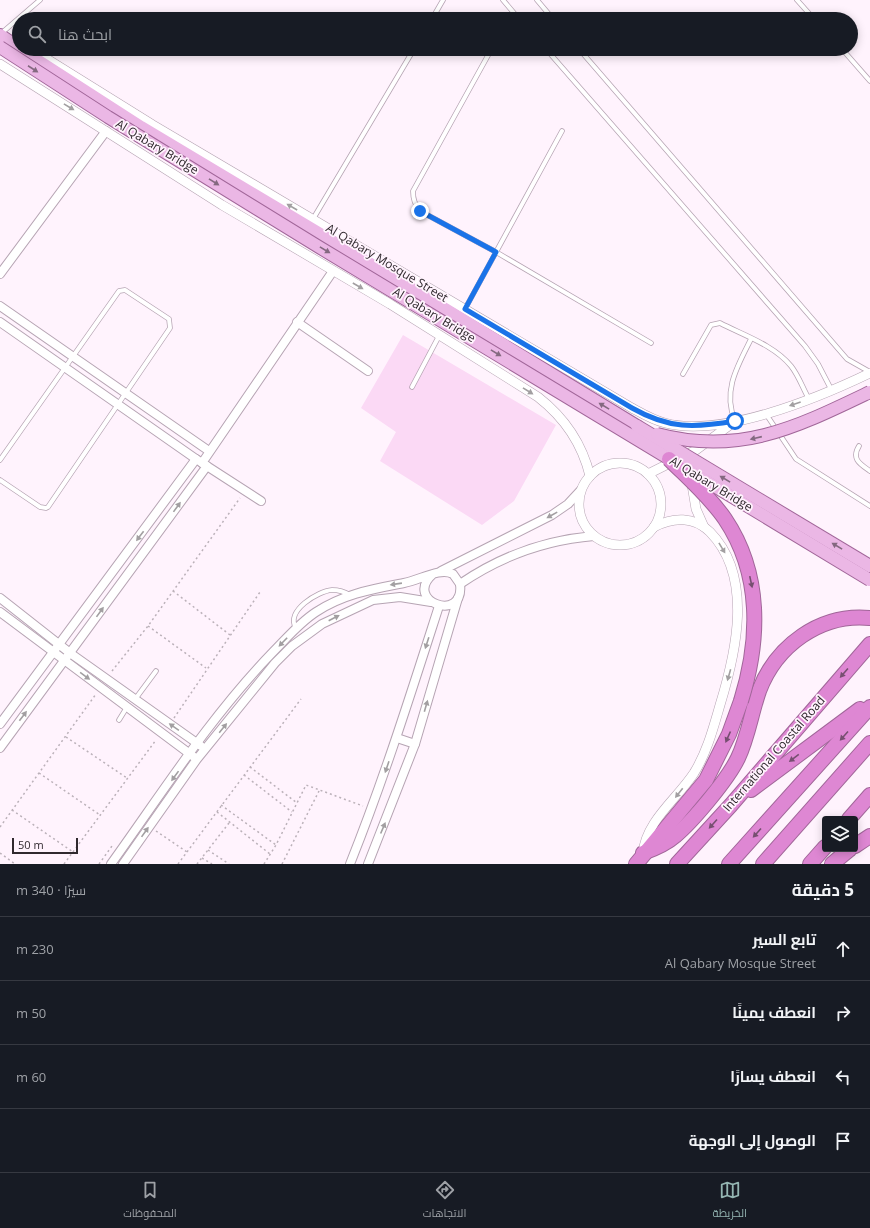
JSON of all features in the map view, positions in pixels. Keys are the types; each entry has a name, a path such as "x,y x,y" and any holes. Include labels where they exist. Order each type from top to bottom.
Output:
{"highway":[{"path":"640,859 706,780 730,734 749,673 755,631 754,602 749,573 740,546 725,520 707,497 669,459"},
{"path":"640,859 675,836 723,781 743,748 763,683 773,664 787,648 805,634 821,625 839,620 870,618"},
{"name":"International Coastal Road","path":"677,864 870,644"},
{"path":"730,805 870,702"},
{"path":"730,864 870,707"},
{"path":"763,864 870,743"},
{"path":"852,816 870,795"},
{"path":"858,844 870,836"},
{"path":"810,864 822,850"},
{"path":"832,864 846,852"}],"main road":[{"name":"Al Qabary Bridge","path":"1,31 12,42"},
{"name":"Al Qabary Bridge","path":"0,47 12,55"},
{"name":"Al Qabary Bridge","path":"14,56 108,117 870,580"},
{"name":"Al Qabary Bridge","path":"30,56 141,127 870,566"},
{"path":"637,426 668,436 693,441 712,442 751,439 788,428 870,392"}],"street":[{"path":"1,31 12,37"},
{"name":"Al Qabary Mosque Street","path":"42,56 153,125 632,408 655,420 666,423 691,425 735,421 809,400 870,373"},
{"path":"0,64 222,205 390,304 527,390 549,406 568,426 576,438 584,456 590,476"},
{"path":"0,274 106,131"},
{"path":"0,748 70,653 333,271"},
{"path":"0,306 209,451"},
{"path":"0,322 202,463 262,501"},
{"path":"297,322 368,371"},
{"path":"648,474 696,450 735,421"},
{"path":"640,859 649,831 687,783 706,750 734,659 738,617 734,579 724,550 704,527 696,509 692,489 692,470 696,450"},
{"path":"0,724 59,645 202,463"},
{"path":"123,864 150,826 194,757 198,744 250,676 296,628 316,612 351,595 423,578 552,515 568,504 582,490 590,476 603,467 619,463 634,465 648,474 658,487 662,503 658,520 654,527 642,539 626,545 609,544 594,536 588,530 579,507 582,490"},
{"path":"654,527 668,521 683,520 704,527"},
{"path":"460,584 487,566 516,553 557,541 594,536"},
{"path":"368,864 415,744 458,597 460,584 453,574 437,572 429,577 425,587 425,592 431,602"},
{"path":"111,864 194,757 206,750 279,659 292,646 311,631 373,600 400,597 431,602 439,606 452,604 458,597"},
{"path":"0,598 59,645 136,698 206,750"},
{"path":"350,864 372,810 439,606"},
{"path":"0,612 194,757"},
{"path":"396,738 415,744"}],"lane":[{"path":"25,12 40,0"},
{"path":"436,12 443,0"},
{"path":"503,0 513,12"},
{"path":"537,0 547,12"},
{"path":"797,0 808,12"},
{"path":"1,31 12,22"},
{"path":"312,219 410,56"},
{"path":"488,56 413,191 413,198 420,211 496,252 651,343"},
{"path":"552,56 805,346 818,364 832,391"},
{"path":"585,56 847,359 870,373"},
{"path":"848,56 870,81"},
{"path":"465,309 562,131"},
{"path":"0,460 65,367 122,290 128,291 169,319 170,328 48,507 40,507 0,480"},
{"path":"683,374 711,325 720,323 776,352 788,363 797,375 809,400"},
{"path":"412,387 439,336"},
{"path":"735,421 729,402 733,375 751,339"},
{"path":"766,413 796,459 870,506"},
{"path":"859,446 856,455 857,461 870,470"},
{"path":"296,628 294,623 294,615 309,600 326,591 332,590 351,595"},
{"path":"136,698 156,671"},
{"path":"118,720 127,708"}],"path":[{"path":"107,678 148,626 246,490"},
{"path":"173,591 230,635"},
{"path":"169,724 260,592"},
{"path":"148,626 207,668"},
{"path":"0,827 101,688"},
{"path":"178,864 301,699"},
{"path":"64,864 159,736"},
{"path":"66,737 128,778"},
{"path":"250,767 297,803"},
{"path":"39,773 100,815"},
{"path":"244,775 292,812"},
{"path":"264,864 276,845 306,785 372,810"},
{"path":"282,864 320,790"},
{"path":"222,806 276,845"},
{"path":"12,810 73,852"},
{"path":"217,812 270,854"},
{"path":"197,864 230,822"},
{"path":"150,826 187,852"},
{"path":"99,864 113,845"},
{"path":"208,850 229,864"},
{"path":"0,853 15,864"},
{"path":"202,858 212,864"}],"shaded area":[{"path":"403,335 556,425 514,501 482,525 380,461 396,432 361,408"}],"route":[{"path":"420,211 496,252 465,309 632,408 655,420 678,425 720,424 735,421"}]}
